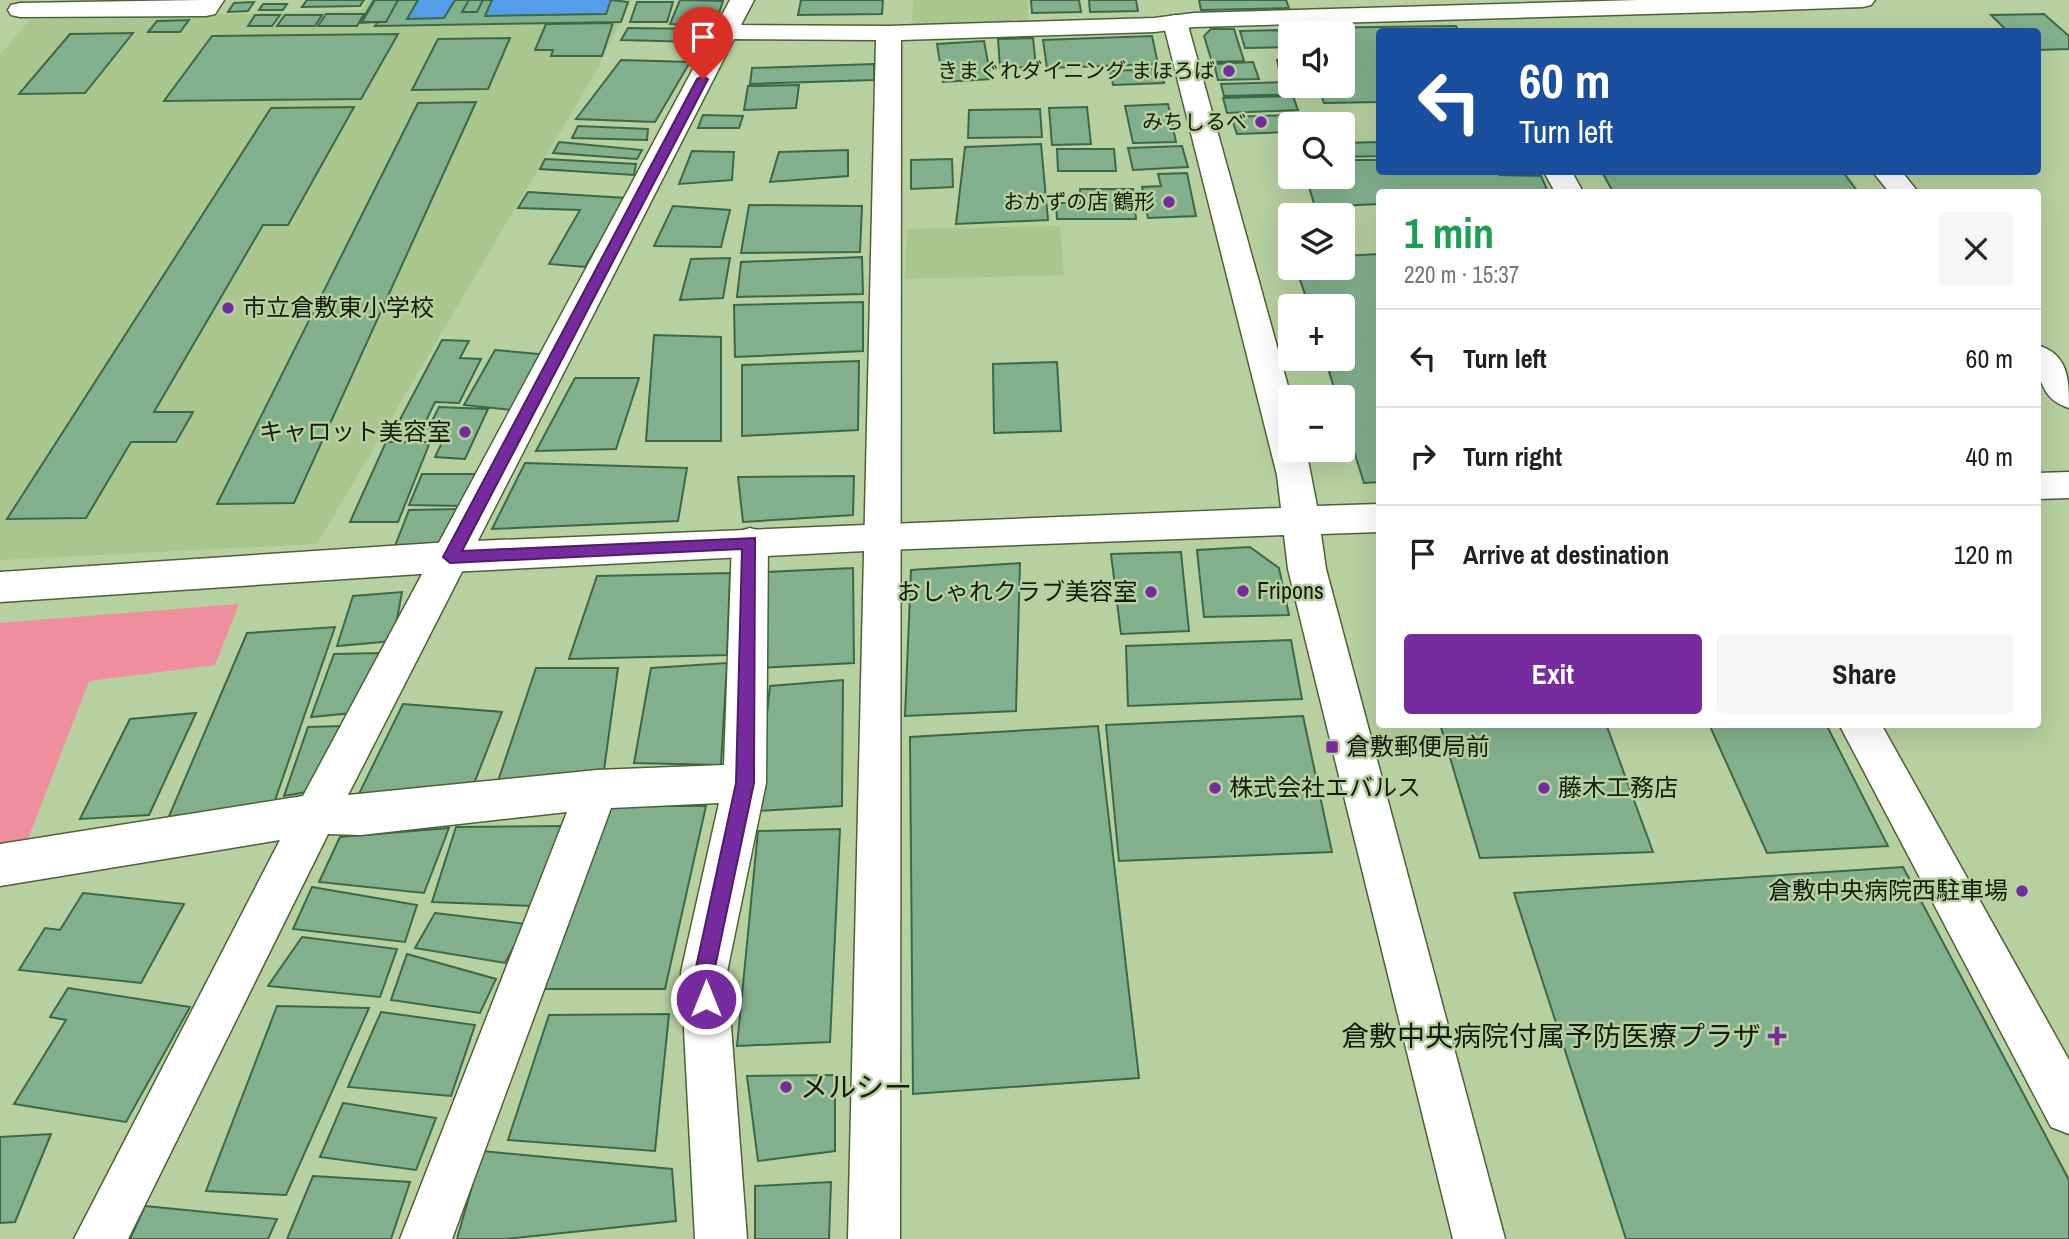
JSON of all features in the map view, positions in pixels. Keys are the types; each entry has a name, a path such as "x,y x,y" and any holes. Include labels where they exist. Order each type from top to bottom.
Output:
{"street":[{"path":"19,12 205,9 212,0"},
{"path":"100,1239 316,814 728,32 742,0"},
{"path":"728,32 889,33 1173,11 1473,14 1863,0"},
{"path":"1750,2 1771,28"},
{"path":"1173,11 1295,475 1307,569 1479,1239"},
{"path":"874,1239 889,33"},
{"path":"1890,175 1901,189"},
{"path":"2041,361 2069,396"},
{"path":"2041,486 2069,485"},
{"path":"0,587 450,557 884,536 1376,517"},
{"path":"721,1239 704,972 745,783 750,542"},
{"path":"1861,728 2069,1109"},
{"path":"0,865 316,814 361,815 597,789 745,783"},
{"path":"426,1239 597,789"}],"shaded area":[{"name":"市立倉敷東小学校","path":"368,0 631,0 596,71 317,544 0,560 0,55 30,20 362,10"},
{"path":"913,0 1027,0 1029,22 912,24"},
{"path":"1060,226 1064,275 905,279 907,229"},
{"path":"239,604 215,665 89,681 28,839 0,844 0,623"}],"water":[{"path":"418,0 455,0 444,18 407,19"},
{"path":"492,0 611,0 606,14 485,16"}],"building":[{"path":"307,0 364,0 360,6 302,7"},
{"path":"375,0 398,0 386,22 362,22"},
{"path":"398,0 418,0 407,19 444,18 455,0 469,0 462,12 477,12 483,0 492,0 485,16 606,14 611,0 628,2 621,22 375,26 378,22 386,22"},
{"path":"469,0 483,0 477,12 462,12"},
{"path":"680,0 723,1 715,25 670,24"},
{"path":"801,0 883,0 882,14 798,15"},
{"path":"1031,0 1079,0 1081,12 1032,13"},
{"path":"1089,0 1136,0 1138,11 1090,12"},
{"path":"1199,0 1286,0 1289,8 1201,10"},
{"path":"254,2 248,11 228,12 234,3"},
{"path":"637,2 673,2 667,22 630,22"},
{"path":"263,4 287,4 283,10 259,10"},
{"path":"326,14 364,14 357,26 318,26"},
{"path":"2044,14 2069,36 2069,49 2041,50 2041,28 2004,28 1991,15"},
{"path":"255,15 280,15 272,26 248,26"},
{"path":"285,15 322,15 315,26 277,26"},
{"path":"189,20 180,32 148,32 157,21"},
{"path":"613,23 602,56 551,56 553,50 535,50 546,24"},
{"path":"1456,26 1457,28 1376,28 1376,102 1324,103 1322,98 1355,98 1355,27"},
{"path":"628,28 702,29 696,42 621,40"},
{"path":"1211,29 1234,29 1244,61 1212,62 1204,36"},
{"path":"1278,30 1278,47 1245,48 1240,31"},
{"path":"133,33 85,93 19,94 70,34"},
{"path":"398,34 361,99 164,101 212,36"},
{"path":"1152,36 1158,64 1047,68 1043,40"},
{"path":"510,38 488,89 412,90 438,39"},
{"path":"1033,38 1036,67 1000,68 998,39"},
{"path":"984,41 991,79 943,82 937,44"},
{"path":"621,60 690,62 655,122 576,119"},
{"path":"1253,62 1259,79 1218,80 1214,64"},
{"path":"874,64 874,80 750,84 752,68"},
{"path":"1161,69 1164,83 1113,85 1110,71"},
{"path":"1278,82 1278,95 1224,96 1221,84"},
{"path":"799,85 796,108 744,110 748,86"},
{"path":"1223,98 1294,98 1298,110 1227,113"},
{"path":"476,102 294,503 217,504 418,103"},
{"path":"1168,104 1176,142 1133,143 1125,106"},
{"path":"354,107 288,225 263,225 154,412 193,412 176,442 131,442 86,518 7,519 271,108"},
{"path":"1087,107 1091,144 1052,145 1049,108"},
{"path":"1040,109 1042,137 968,138 969,110"},
{"path":"703,115 743,116 739,128 698,128"},
{"path":"1278,115 1278,132 1237,134 1231,117"},
{"path":"578,126 648,129 647,140 572,138"},
{"path":"559,142 642,150 637,159 553,153"},
{"path":"1376,142 1376,156 1355,157 1355,143"},
{"path":"1041,144 1048,220 956,224 965,147"},
{"path":"1182,146 1188,167 1133,170 1128,148"},
{"path":"1057,149 1114,149 1116,171 1058,171"},
{"path":"848,150 848,176 770,182 779,152"},
{"path":"692,151 734,152 732,180 679,184"},
{"path":"545,159 636,164 634,175 540,169"},
{"path":"952,159 953,187 911,189 911,160"},
{"path":"1355,160 1376,160 1376,175 1541,176 1547,189 1376,189 1376,204 1314,203 1310,189 1355,189"},
{"name":"おかずの店 鶴形","path":"1187,173 1196,216 1148,218 1142,187 1161,186 1158,174"},
{"path":"1604,175 1845,175 1856,189 1611,189"},
{"path":"1080,189 1133,189 1136,219 1057,219 1056,203 1081,203"},
{"path":"528,192 626,198 585,267 549,264 580,210 518,208"},
{"path":"749,205 862,206 860,252 741,253"},
{"path":"673,206 730,210 721,247 654,246"},
{"path":"1376,254 1376,482 1364,483 1355,454 1355,385 1333,385 1329,371 1355,371 1355,294 1305,294 1300,280 1355,280 1355,255"},
{"path":"862,257 863,294 737,297 741,262"},
{"path":"730,258 723,298 680,300 691,259"},
{"path":"863,302 863,351 735,357 734,305"},
{"path":"654,335 721,337 721,441 646,441"},
{"path":"442,340 469,341 460,358 481,359 459,403 435,402 423,427 397,425"},
{"path":"495,350 551,355 521,411 464,405"},
{"path":"859,361 858,430 742,436 742,365"},
{"path":"1057,362 1061,431 994,433 993,364"},
{"path":"575,378 639,378 616,449 536,451"},
{"path":"439,407 488,409 465,459 435,457 448,430 428,429"},
{"path":"386,442 430,442 398,522 350,522"},
{"path":"525,463 687,468 678,521 492,529"},
{"path":"422,474 475,474 463,506 409,505"},
{"path":"854,476 853,515 743,522 738,477"},
{"path":"459,509 445,546 395,546 409,510"},
{"name":"Fripons","path":"1250,547 1279,568 1289,615 1204,617 1197,550"},
{"name":"おしゃれクラブ美容室","path":"1181,552 1189,631 1121,634 1111,554"},
{"path":"1020,563 1016,711 905,716 911,570"},
{"path":"853,568 854,663 759,668 766,572"},
{"path":"730,573 727,655 569,659 597,576"},
{"path":"402,592 393,641 337,646 353,596"},
{"path":"335,627 273,806 167,821 247,633"},
{"path":"1291,640 1302,699 1128,706 1126,646"},
{"path":"383,653 353,713 311,717 334,654"},
{"path":"727,663 721,765 634,763 651,668"},
{"path":"536,668 618,668 604,770 497,784"},
{"path":"843,680 842,806 756,811 770,686"},
{"path":"403,704 502,712 473,786 355,802"},
{"path":"196,713 149,815 80,819 130,719"},
{"name":"株式会社エバルス","path":"1303,716 1332,852 1119,861 1106,725"},
{"path":"342,726 312,791 284,796 308,727"},
{"path":"1098,726 1139,1078 913,1094 910,737"},
{"name":"藤木工務店","path":"1441,728 1607,728 1653,852 1480,858"},
{"path":"1711,728 1828,728 1888,846 1767,853"},
{"path":"610,806 706,806 665,989 542,989"},
{"path":"562,826 533,906 432,902 456,827"},
{"path":"449,828 424,893 319,882 340,837"},
{"path":"840,829 830,1042 737,1046 758,831"},
{"name":"倉敷中央病院付属予防医療プラザ","path":"1903,867 2069,1180 2069,1239 1626,1239 1514,893"},
{"path":"312,887 417,905 405,942 293,929"},
{"path":"83,893 184,904 141,983 19,970 45,928 60,930"},
{"path":"435,913 526,924 505,963 415,948"},
{"path":"302,937 397,949 380,997 268,986"},
{"path":"407,954 496,979 480,1013 391,1000"},
{"path":"68,988 190,1007 126,1122 14,1104 66,1020 50,1017"},
{"path":"277,1006 369,1008 286,1195 206,1191"},
{"path":"381,1012 475,1025 451,1096 348,1087"},
{"path":"669,1014 655,1151 508,1140 549,1015"},
{"path":"835,1075 835,1151 758,1161 747,1076"},
{"path":"343,1103 436,1118 416,1170 320,1157"},
{"path":"51,1134 15,1222 0,1223 0,1137"},
{"path":"482,1151 672,1169 676,1221 505,1239 457,1239"},
{"path":"313,1176 410,1182 391,1239 287,1239"},
{"path":"831,1182 829,1239 755,1239 755,1186"},
{"path":"145,1206 277,1219 268,1239 130,1239"}],"place":[{"name":"きまぐれダイニング まほろば","path":"1229,71"},
{"name":"みちしるべ","path":"1261,122"},
{"name":"おかずの店 鶴形","path":"1169,202"},
{"name":"市立倉敷東小学校","path":"228,308"},
{"name":"キャロット美容室","path":"465,432"},
{"name":"Fripons","path":"1243,591"},
{"name":"おしゃれクラブ美容室","path":"1151,592"},
{"name":"倉敷郵便局前","path":"1332,747"},
{"name":"株式会社エバルス","path":"1215,788"},
{"name":"藤木工務店","path":"1544,788"},
{"name":"倉敷中央病院西駐車場","path":"2022,891"},
{"name":"倉敷中央病院付属予防医療プラザ","path":"1777,1036"},
{"name":"メルシー","path":"786,1087"}],"route":[{"path":"703,79 450,557 750,542 745,783 704,972 706,999"}]}
